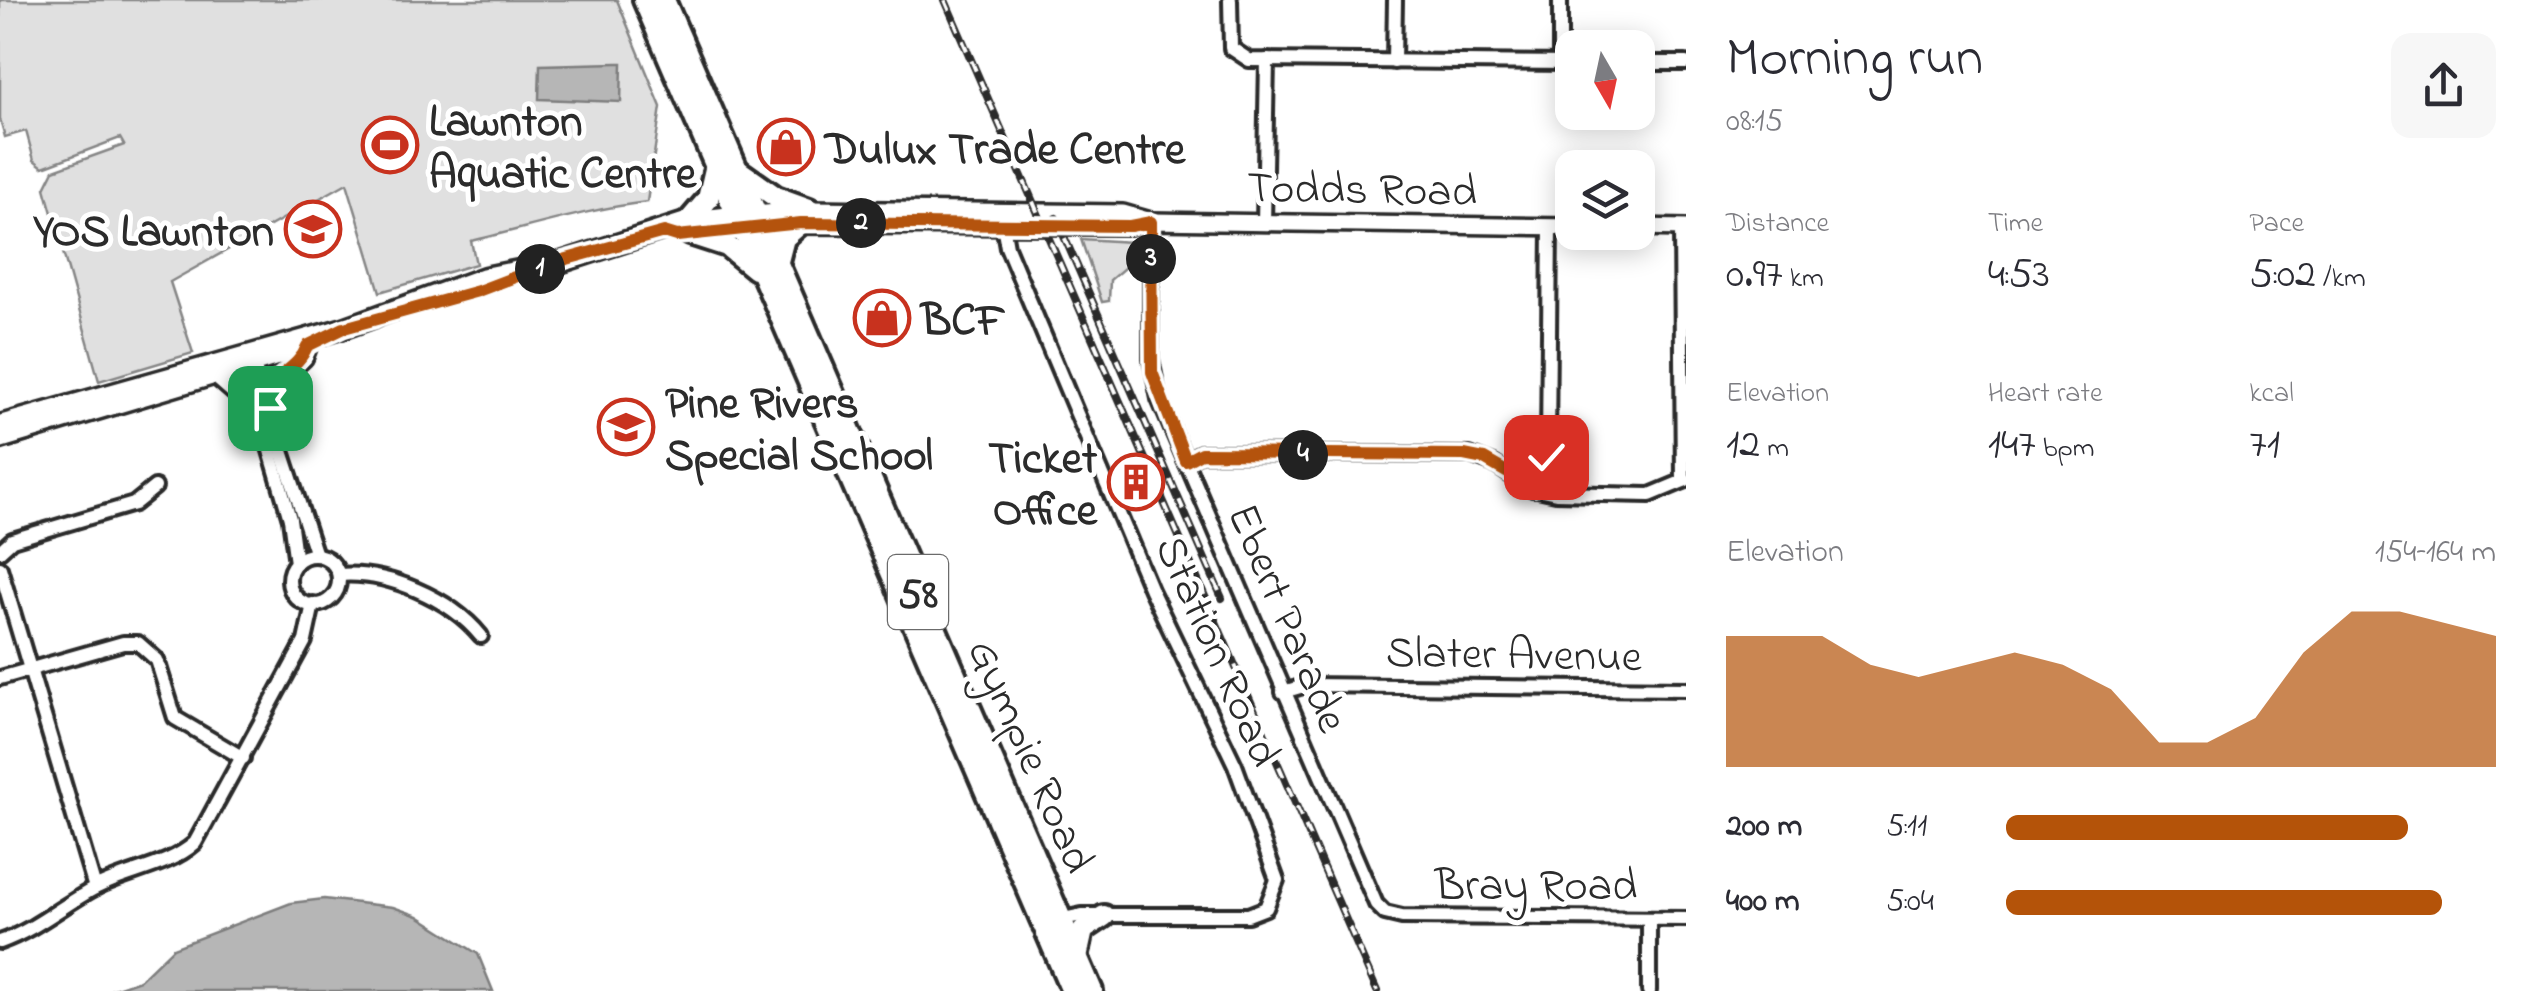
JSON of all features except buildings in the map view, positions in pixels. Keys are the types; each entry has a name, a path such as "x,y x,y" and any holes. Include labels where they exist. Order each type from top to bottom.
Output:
{"highway":[{"name":"Gympie Road","path":"644,0 715,169 748,220 1052,923 1072,991"},
{"name":"Gympie Road","path":"664,0 737,170 748,220"},
{"path":"715,169 708,200 689,228 769,269 784,238 805,216 737,170"},
{"path":"1077,957 1083,930 1104,916"},
{"name":"Gympie Road","path":"1052,923 1077,957 1092,991"}],"main road":[{"path":"0,439 218,375 248,360 470,281 664,232 748,220"},
{"path":"0,424 307,346 344,328"},
{"path":"265,392 303,358 307,346"},
{"path":"218,375 256,409"}],"street":[{"path":"1230,0 1233,52 1248,60 1555,63"},
{"path":"1394,62 1395,0"},
{"path":"1560,0 1563,30"},
{"path":"1264,223 1267,60"},
{"path":"1655,63 1686,63"},
{"name":"Todds Road","path":"748,220 1130,213 1151,222 1555,226"},
{"name":"Station Road","path":"1002,218 1008,247 1140,563 1235,765 1276,871 1275,896 1266,908 1248,916 1104,916 1052,923"},
{"name":"Ebert Parade","path":"1151,222 1152,372 1283,692 1374,900 1385,913"},
{"path":"1534,488 1548,445 1550,226"},
{"path":"1186,461 1201,453 1464,455 1484,459 1534,488 1650,495 1684,480 1684,228 1655,228"},
{"path":"248,360 265,392 316,555"},
{"path":"248,360 256,409 290,519 296,563 290,585 298,599 314,604 331,598 339,575 333,563 316,555 296,563"},
{"path":"0,552 12,540 134,504 155,487"},
{"path":"0,568 95,888"},
{"path":"339,575 388,579 458,612 481,636"},
{"path":"0,942 37,925 95,888 181,854 195,843 306,640 314,604"},
{"path":"0,678 123,643 138,643 157,660 174,718 242,758"},
{"name":"Slater Avenue","path":"1283,692 1304,685 1686,690"},
{"name":"Bray Road","path":"1385,913 1402,917 1686,919"},
{"path":"1649,918 1649,991"}],"shaded area":[{"name":"Lawnton Aquatic Centre","path":"0,0 617,0 661,107 647,202 471,241 476,264 380,292 347,183 170,282 193,353 99,381 45,188 54,170 124,145 120,138 43,167 34,160 26,131 5,137 0,119"},
{"path":"622,63 621,102 539,99 540,65"},
{"path":"1081,239 1131,242 1131,262 1110,280 1109,301 1102,302"},
{"path":"324,899 393,907 418,916 478,954 493,991 108,991 140,980 173,948 291,903"}],"railway":[{"path":"945,0 1377,991"},
{"path":"1056,218 1222,598"}],"place":[{"name":"Lawnton Aquatic Centre","path":"390,145"},
{"name":"Dulux Trade Centre","path":"786,147"},
{"name":"YOS Lawnton","path":"313,229"},
{"name":"BCF","path":"882,318"},
{"name":"Pine Rivers Special School","path":"626,427"},
{"name":"Ticket Office","path":"1136,482"}],"route":[{"path":"270,408 265,392 272,382 303,358 307,346 344,328 478,291 549,264 664,232 677,236 801,223 1130,226 1151,222 1152,372 1159,400 1186,461 1201,453 1464,455 1480,457 1514,480 1534,488 1546,457"}]}
